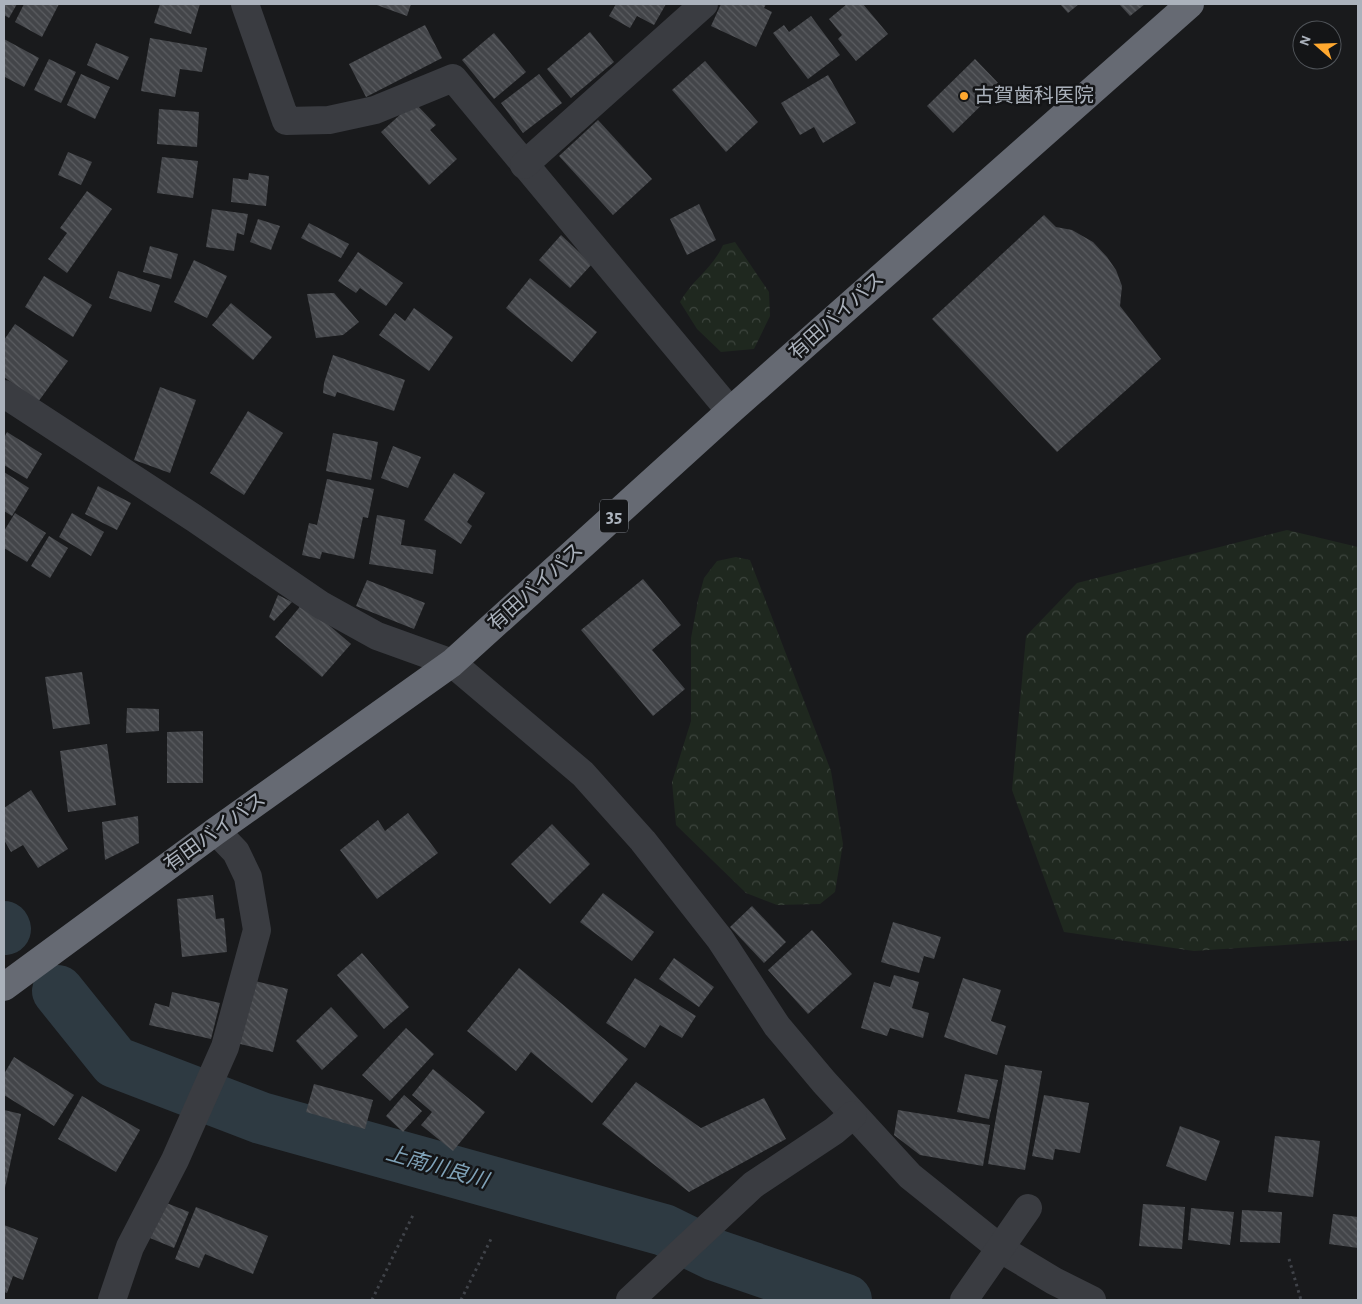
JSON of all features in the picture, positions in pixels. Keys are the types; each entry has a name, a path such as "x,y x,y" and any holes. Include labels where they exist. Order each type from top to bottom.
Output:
{"highway":[{"name":"有田バイパス","path":"4,987 216,831 452,663 730,411 1190,4"}],"street":[{"path":"244,4 286,121 329,120 376,110 453,78 730,411"},
{"path":"524,165 704,4"},
{"path":"4,394 187,513 321,605 377,636 452,663 589,780 643,841 714,931 778,1026 853,1115 910,1176 1001,1249 1054,1281 1092,1300"},
{"path":"112,1300 130,1247 175,1160 225,1047 257,930 248,877 236,852 216,831"},
{"path":"638,1292 753,1185 834,1131 853,1115"},
{"path":"964,1300 1028,1208"}],"path":[{"path":"372,1300 413,1216"},
{"path":"461,1300 492,1236"},
{"path":"1289,1259 1301,1300"}],"green space":[{"path":"735,242 769,292 770,316 754,349 721,352 697,329 680,302 690,287 714,261 723,245"},
{"path":"1287,530 1358,547 1358,940 1194,951 1064,932 1012,790 1026,636 1077,583"},
{"path":"736,557 750,560 831,771 843,844 835,892 820,904 777,905 746,893 676,825 672,782 691,721 691,638 698,600 704,578 717,561"}],"building":[{"path":"4,4 17,4 9,18 4,15"},
{"path":"24,4 59,4 42,37 15,22"},
{"path":"160,4 200,4 191,34 154,23"},
{"path":"374,4 411,4 407,16"},
{"path":"616,4 666,4 654,25 637,16 630,28 609,16"},
{"path":"721,4 766,4 764,8 772,12 756,47 711,26"},
{"path":"847,4 863,4 888,34 856,61 838,39 842,35 829,19"},
{"path":"1060,4 1079,4 1068,13"},
{"path":"1119,4 1145,4 1130,16"},
{"path":"811,16 840,55 808,79 773,33 784,25 789,32"},
{"path":"425,25 442,58 366,97 349,64"},
{"path":"590,32 614,62 571,98 547,69"},
{"path":"494,33 526,72 494,99 462,60"},
{"path":"150,38 207,48 202,72 180,69 175,97 141,91"},
{"path":"4,39 39,58 24,87 5,77 4,80"},
{"path":"96,43 129,57 118,80 87,65"},
{"path":"49,59 76,72 61,103 34,90"},
{"name":"古賀歯科医院","path":"975,59 1001,86 953,133 927,106"},
{"path":"705,61 758,122 726,152 672,90"},
{"path":"81,74 110,87 95,119 67,105"},
{"path":"539,74 562,103 523,133 501,103"},
{"path":"828,75 856,123 823,143 814,127 800,135 781,103"},
{"path":"414,102 436,125 430,130 457,159 429,185 381,132"},
{"path":"159,109 199,112 197,147 157,144"},
{"path":"598,120 652,179 613,215 559,156"},
{"path":"68,152 92,162 81,185 58,175"},
{"path":"162,157 198,161 193,198 157,193"},
{"path":"249,173 269,176 266,206 231,202 233,178 248,180"},
{"path":"87,191 112,209 67,273 48,259 67,233 60,228"},
{"path":"699,204 716,240 687,255 670,219"},
{"path":"212,209 248,214 244,235 237,233 234,251 206,247"},
{"path":"1044,215 1056,227 1072,230 1093,242 1107,257 1116,270 1122,286 1120,306 1161,359 1057,452 932,319"},
{"path":"258,219 280,226 271,250 250,242"},
{"path":"309,223 349,244 341,258 301,238"},
{"path":"561,235 592,264 570,288 539,260"},
{"path":"150,246 178,254 171,279 143,272"},
{"path":"358,252 403,283 386,306 360,288 356,293 338,281"},
{"path":"194,260 227,276 207,318 174,302"},
{"path":"118,271 160,285 151,312 109,298"},
{"path":"44,276 92,305 73,337 25,307"},
{"path":"530,278 597,332 572,362 506,308"},
{"path":"334,293 359,322 343,335 316,338 307,294"},
{"path":"231,303 272,337 253,360 212,325"},
{"path":"414,308 453,337 429,371 379,335 395,313 405,321"},
{"path":"15,324 68,361 38,402 4,377 4,340"},
{"path":"333,355 405,380 394,411 337,392 335,397 323,393 324,383"},
{"path":"160,387 196,400 170,473 134,460"},
{"path":"248,411 283,433 244,495 210,473"},
{"path":"7,432 42,454 27,479 4,465 4,438"},
{"path":"333,433 378,442 371,480 326,471"},
{"path":"393,446 421,457 408,488 381,478"},
{"path":"4,472 29,488 12,516 4,511"},
{"path":"454,473 485,493 467,522 472,526 461,544 424,520"},
{"path":"327,479 374,489 368,518 363,517 354,559 322,552 320,559 302,555 309,523 317,525"},
{"path":"98,486 131,503 117,530 85,514"},
{"path":"15,513 46,533 27,562 4,548 4,531"},
{"path":"72,513 104,532 91,556 59,537"},
{"path":"377,515 405,520 401,545 436,550 433,574 369,564"},
{"path":"49,536 68,548 50,578 31,566"},
{"path":"643,579 681,625 652,650 685,689 653,716 581,630"},
{"path":"367,580 425,603 414,629 356,606"},
{"path":"278,595 292,602 274,621 269,617"},
{"path":"303,603 351,644 322,677 275,637"},
{"path":"82,672 90,724 53,729 45,677"},
{"path":"127,708 159,709 159,731 126,733"},
{"path":"203,731 203,783 167,783 167,732"},
{"path":"107,744 116,805 68,812 60,751"},
{"path":"31,790 68,849 38,868 23,845 11,852 4,840 4,808"},
{"path":"408,813 438,853 377,899 340,850 378,820 385,831"},
{"path":"138,816 139,843 105,860 102,822"},
{"path":"552,824 590,864 550,904 511,864"},
{"path":"603,893 654,932 632,961 580,922"},
{"path":"213,895 216,919 224,918 227,952 182,957 177,899"},
{"path":"752,906 786,942 764,963 730,927"},
{"path":"893,922 941,937 934,959 924,956 919,973 881,962"},
{"path":"812,930 852,974 808,1014 768,970"},
{"path":"362,953 409,1007 384,1029 337,975"},
{"path":"674,958 714,987 699,1007 659,979"},
{"path":"519,968 628,1059 592,1103 531,1052 516,1071 467,1031"},
{"path":"894,975 919,982 912,1008 929,1013 923,1038 890,1028 887,1036 861,1028 874,982 890,987"},
{"path":"635,978 696,1016 682,1038 660,1025 645,1048 606,1023"},
{"path":"963,978 1001,990 991,1021 1006,1026 997,1055 944,1037"},
{"path":"251,980 288,989 273,1052 236,1043"},
{"path":"172,992 220,1003 211,1039 149,1025 155,1003 169,1007"},
{"path":"331,1007 358,1036 322,1070 296,1041"},
{"path":"406,1028 434,1054 390,1101 362,1075"},
{"path":"14,1057 74,1095 54,1126 4,1095 4,1074"},
{"path":"1005,1065 1042,1071 1025,1170 988,1164"},
{"path":"433,1069 485,1112 453,1151 421,1125 432,1112 412,1095"},
{"path":"965,1074 998,1080 989,1119 957,1112"},
{"path":"636,1082 701,1128 764,1098 786,1139 689,1192 602,1124"},
{"path":"314,1084 373,1100 365,1129 306,1112"},
{"path":"404,1095 422,1111 403,1132 386,1116"},
{"path":"1044,1095 1089,1103 1080,1153 1055,1149 1053,1160 1032,1156"},
{"path":"82,1096 140,1130 116,1172 58,1139"},
{"path":"4,1110 21,1114 5,1188 4,1188"},
{"path":"898,1110 990,1125 983,1166 920,1155 894,1135"},
{"path":"1180,1126 1220,1141 1206,1181 1166,1166"},
{"path":"1275,1136 1320,1141 1313,1197 1268,1192"},
{"path":"164,1202 189,1212 174,1248 150,1238"},
{"path":"1143,1204 1185,1207 1182,1249 1139,1246"},
{"path":"196,1207 268,1236 253,1274 205,1254 199,1268 175,1259"},
{"path":"1191,1208 1234,1212 1230,1245 1188,1240"},
{"path":"1242,1210 1282,1212 1280,1243 1240,1242"},
{"path":"1333,1214 1358,1217 1358,1248 1329,1244"},
{"path":"4,1225 38,1238 23,1280 13,1276 7,1293 4,1292"}],"waterway":[{"name":"上南川良川","path":"58,991 115,1062 261,1118 664,1230 715,1255 846,1300"}],"place":[{"name":"古賀歯科医院","path":"964,96"}]}
